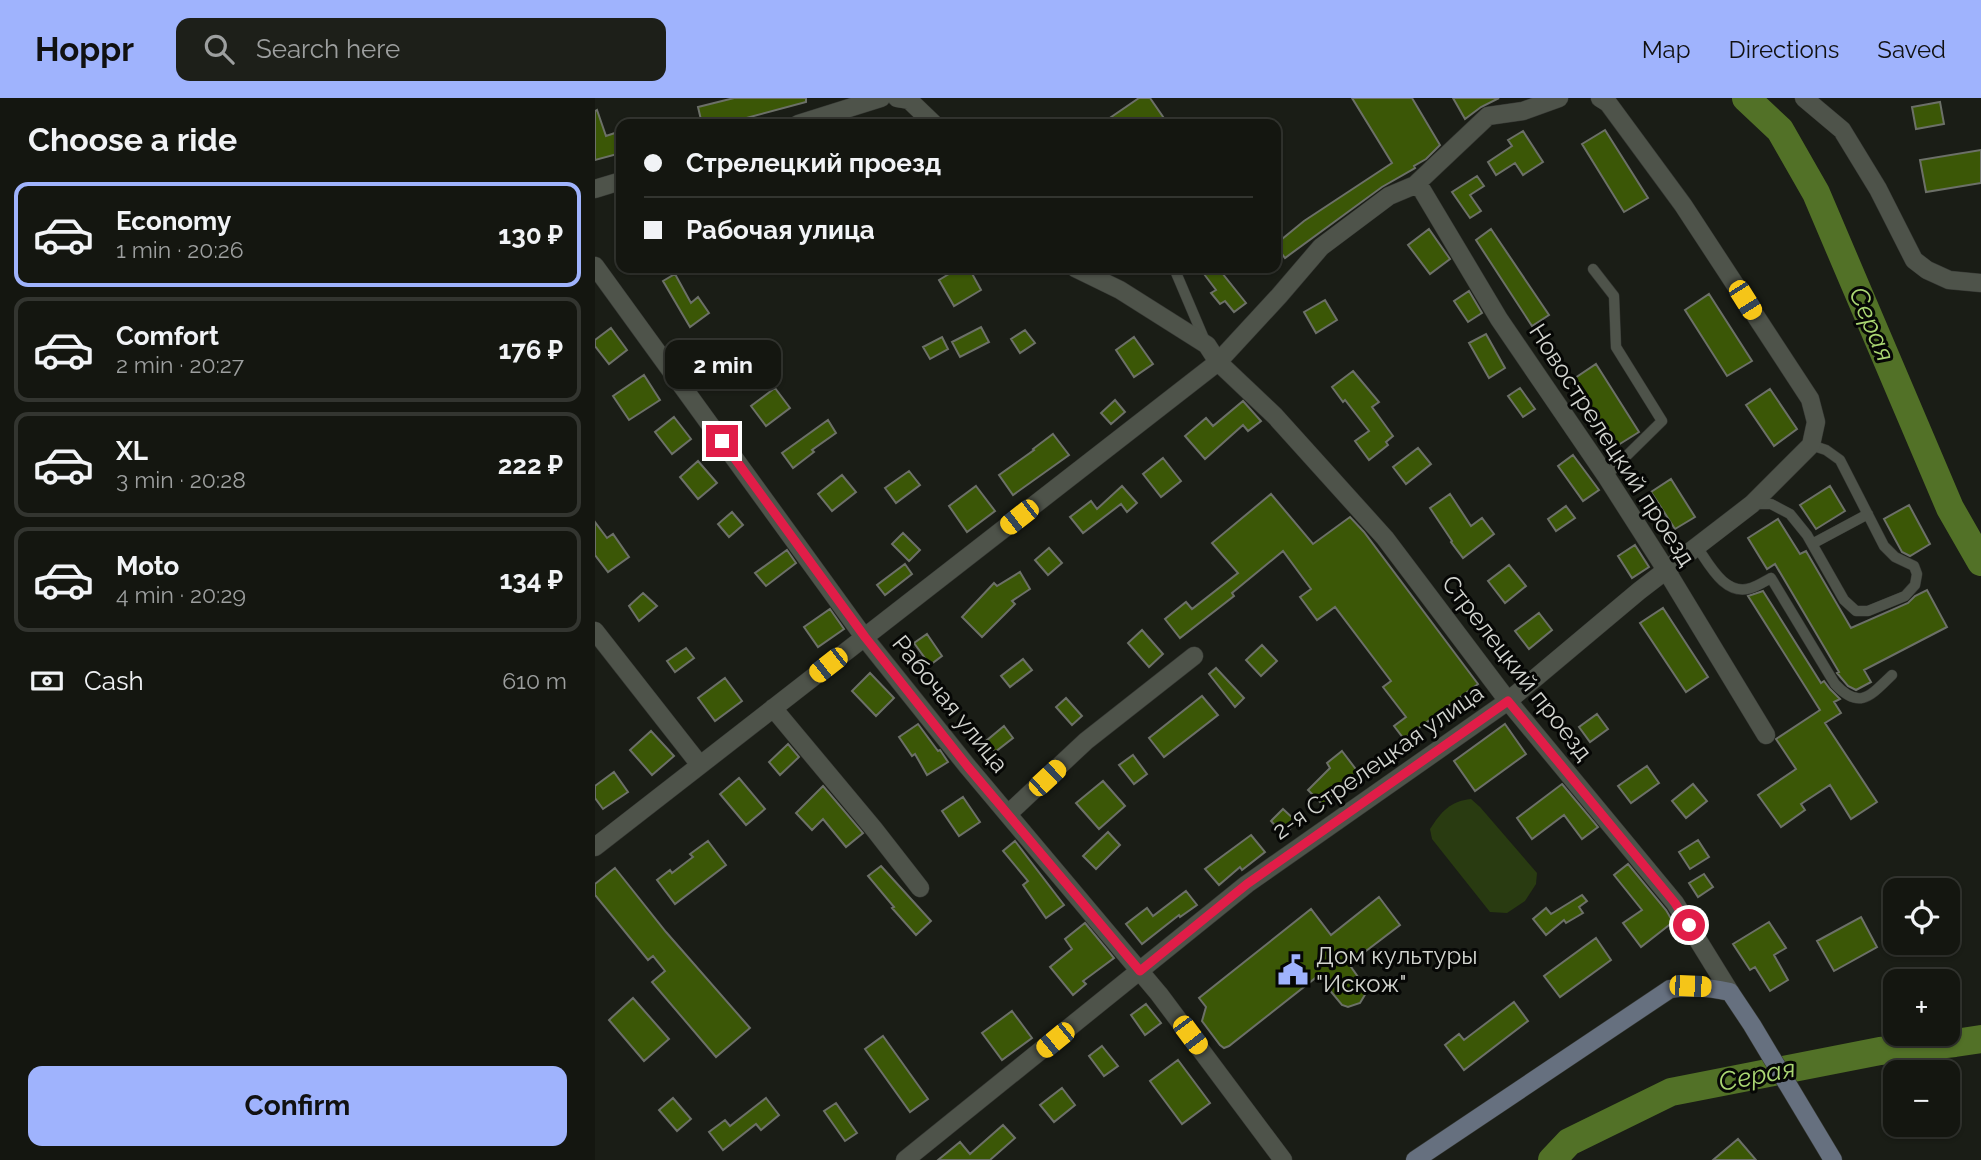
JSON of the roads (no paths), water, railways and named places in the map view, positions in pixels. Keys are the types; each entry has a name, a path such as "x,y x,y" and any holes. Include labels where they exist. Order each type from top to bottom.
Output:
{"street":[{"path":"815,119 881,98"},
{"path":"897,98 909,100 929,119"},
{"path":"595,847 1218,362 1321,247 1389,196 1415,185 1488,116 1523,111 1559,98"},
{"path":"1600,98 1608,103 1683,205 1810,399 1816,422 1811,445"},
{"path":"1804,98 1842,130 1878,188 1914,260 1927,270 1949,280 1981,283"},
{"path":"595,189 616,183"},
{"name":"Новострелецкий проезд","path":"1415,185 1422,190 1499,319 1606,475 1766,735"},
{"name":"Рабочая улица","path":"595,268 865,637 1008,814 1140,971 1283,1160"},
{"path":"1085,273 1121,290 1207,345"},
{"name":"Стрелецкий проезд","path":"1207,345 1218,362 1275,416 1385,538 1508,701 1675,903 1833,1160"},
{"name":"2-я Стрелецкая улица","path":"905,1160 1247,884 1508,701 1666,570 1752,504 1811,445"},
{"path":"595,631 700,765"},
{"path":"1008,814 1086,741 1194,656"},
{"path":"773,708 920,888"},
{"path":"1415,1160 1670,989 1690,986 1730,992"}],"lane":[{"path":"1593,269 1614,296 1616,346 1662,421 1606,475"},
{"path":"1176,273 1207,345"},
{"path":"1752,504 1771,504 1790,514 1812,544 1844,600 1856,611 1868,611 1905,596 1916,585 1915,566 1895,557 1884,545 1840,460 1826,450 1811,445"},
{"path":"1812,544 1868,514"},
{"path":"1697,547 1728,586 1739,590 1751,588 1771,578 1845,696 1859,699 1871,695 1892,675"}],"waterway":[{"name":"Серая","path":"1746,98 1780,130 1816,193 1950,508 1981,562"},
{"name":"Серая","path":"1552,1160 1569,1142 1671,1092 1880,1051 1981,1039"}],"place":[{"name":"Дом культуры \"Искож\"","path":"1293,970"}]}
